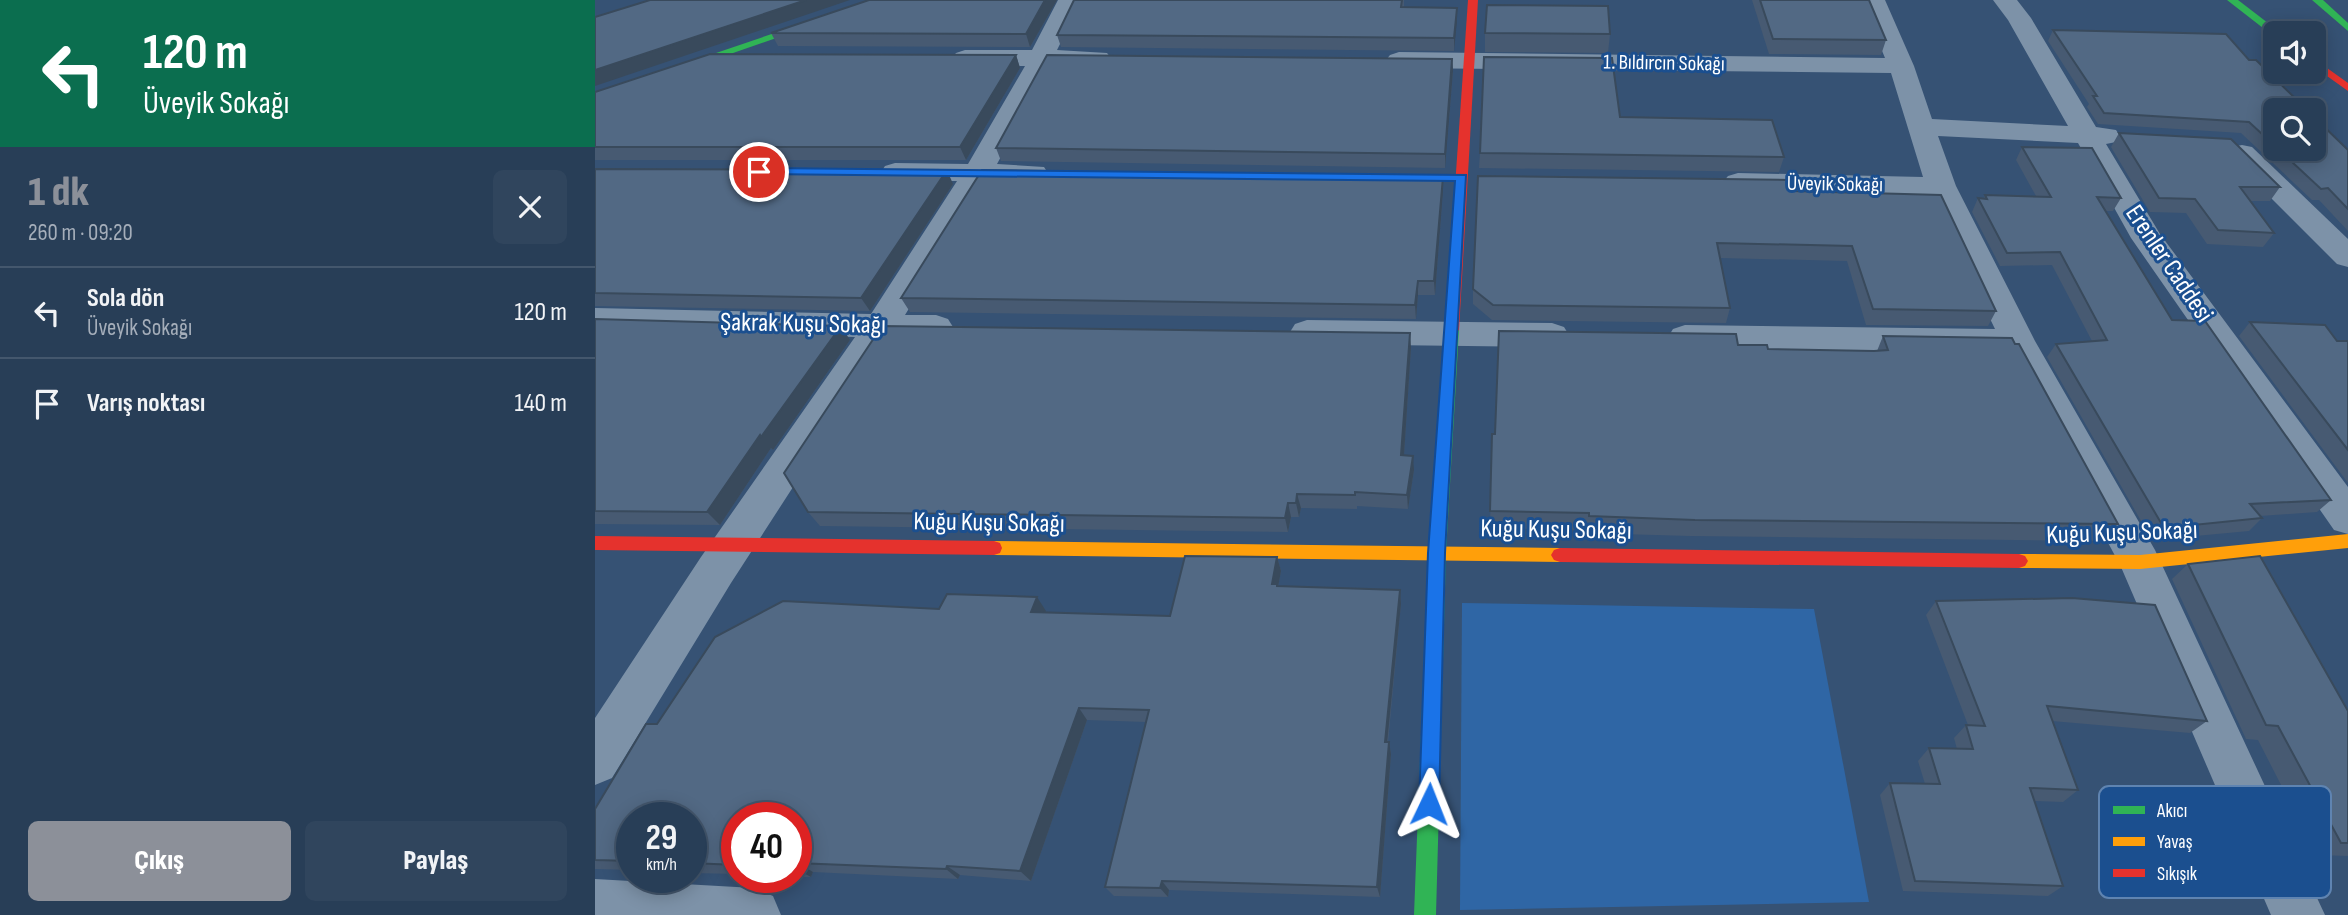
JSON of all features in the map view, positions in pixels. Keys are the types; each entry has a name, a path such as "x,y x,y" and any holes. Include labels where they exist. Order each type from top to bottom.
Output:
{"street":[{"path":"600,93 881,0"},
{"path":"595,761 733,544 881,326 978,172 1043,58 1070,0"},
{"path":"1425,915 1437,553 1473,0"},
{"path":"1873,0 1901,66 1941,186 2018,341 2140,562 2240,786"},
{"name":"Erenler Caddesi","path":"2005,0 2019,19 2147,237 2348,518"},
{"path":"2232,0 2263,23"},
{"path":"2317,0 2348,28"},
{"path":"2270,8 2281,21"},
{"path":"713,56 795,57"},
{"path":"946,58 1125,58"},
{"name":"1. Bıldırcın Sokağı","path":"1373,60 1901,66"},
{"path":"2326,71 2348,88"},
{"path":"1922,127 2126,137"},
{"path":"2218,142 2231,142 2348,257"},
{"path":"869,172 1061,173"},
{"name":"Üveyik Sokağı","path":"1708,182 1941,186"},
{"name":"Şakrak Kuşu Sokağı","path":"595,319 965,327"},
{"path":"1270,331 1589,335"},
{"path":"1658,336 2018,341"},
{"name":"Kuğu Kuşu Sokağı","path":"595,543 2140,562 2348,541"},
{"path":"2290,898 2298,915"},
{"path":"595,906 754,915"}],"shaded area":[{"path":"1462,603 1814,609 1869,902 1460,910"}],"building":[{"path":"650,0 806,0 595,70 595,17"},
{"path":"869,0 1045,0 1026,34 771,33"},
{"path":"1074,0 1402,0 1401,7 1457,8 1454,38 1057,35"},
{"path":"1760,0 1869,0 1886,40 1773,39"},
{"path":"1487,5 1608,6 1610,34 1485,33"},
{"path":"2053,30 2226,34 2249,60 2256,60 2263,67 2263,84 2280,84 2295,98 2263,98 2263,135 2249,122 2104,113 2093,96 2097,96"},
{"path":"710,54 1016,55 960,147 595,147 595,92"},
{"path":"1047,55 1452,59 1445,154 996,148"},
{"path":"1484,57 1612,58 1620,117 1772,120 1784,157 1480,153"},
{"path":"2326,129 2348,150 2348,209 2328,188 2321,189 2291,161 2326,161"},
{"path":"2119,133 2231,139 2280,187 2240,187 2274,233 2218,230 2195,199 2159,198"},
{"path":"2022,147 2092,148 2121,198 2097,197 2172,320 2205,321 2331,500 2250,504 2262,518 2164,528 2056,344 2107,340 2060,252 2007,253 1978,198 1987,199 1985,195 2051,197"},
{"path":"595,169 947,170 861,298 595,293"},
{"path":"982,170 1443,177 1434,281 1418,281 1415,305 901,298"},
{"path":"1478,176 1790,180 1793,191 1941,195 1996,311 1873,309 1852,246 1717,243 1730,308 1493,305 1473,289"},
{"path":"595,319 841,326 707,512 595,511"},
{"path":"2250,322 2325,325 2337,341 2348,341 2348,450"},
{"path":"882,326 1410,333 1401,455 1413,456 1407,495 1355,492 1355,495 1297,494 1296,503 1288,503 1285,518 808,512 784,473"},
{"path":"1499,331 1736,334 1738,345 1767,345 1768,349 1874,351 1888,350 1883,336 2012,338 2015,344 2019,344 2118,524 1695,520 1589,516 1589,513 1490,511"},
{"path":"1185,556 1277,557 1272,584 1277,586 1400,590 1385,742 1389,742 1377,887 1162,881 1160,888 1105,887 1149,710 1079,708 1020,871 947,866 946,869 812,864 812,802 721,802 721,864 707,864 707,802 616,802 616,861 595,860 595,809 646,724 657,724 715,637 783,601 939,609 947,594 1037,597 1031,612 1170,616"},
{"path":"2260,556 2348,711 2348,843 2341,843 2331,824 2331,786 2310,786 2278,726 2266,725 2188,564"},
{"path":"2072,598 2155,605 2207,721 2047,706 2078,790 2030,788 2063,886 1915,881 1890,783 1940,784 1929,748 1973,749 1966,725 1985,726 1936,601"}],"traffic: fast":[{"path":"595,98 881,0"},
{"path":"2232,0 2263,23"},
{"path":"2317,0 2348,28"},
{"path":"1425,915 1437,553 1452,330"}],"traffic: slow":[{"path":"2019,561 2140,562 2348,541"},
{"path":"994,548 1560,555"}],"traffic: jam":[{"path":"1452,330 1473,0"},
{"path":"2326,71 2348,88"},
{"path":"595,543 994,548"},
{"path":"1560,555 2019,561"}],"route":[{"path":"759,172 1461,178 1437,553 1429,804"}]}
